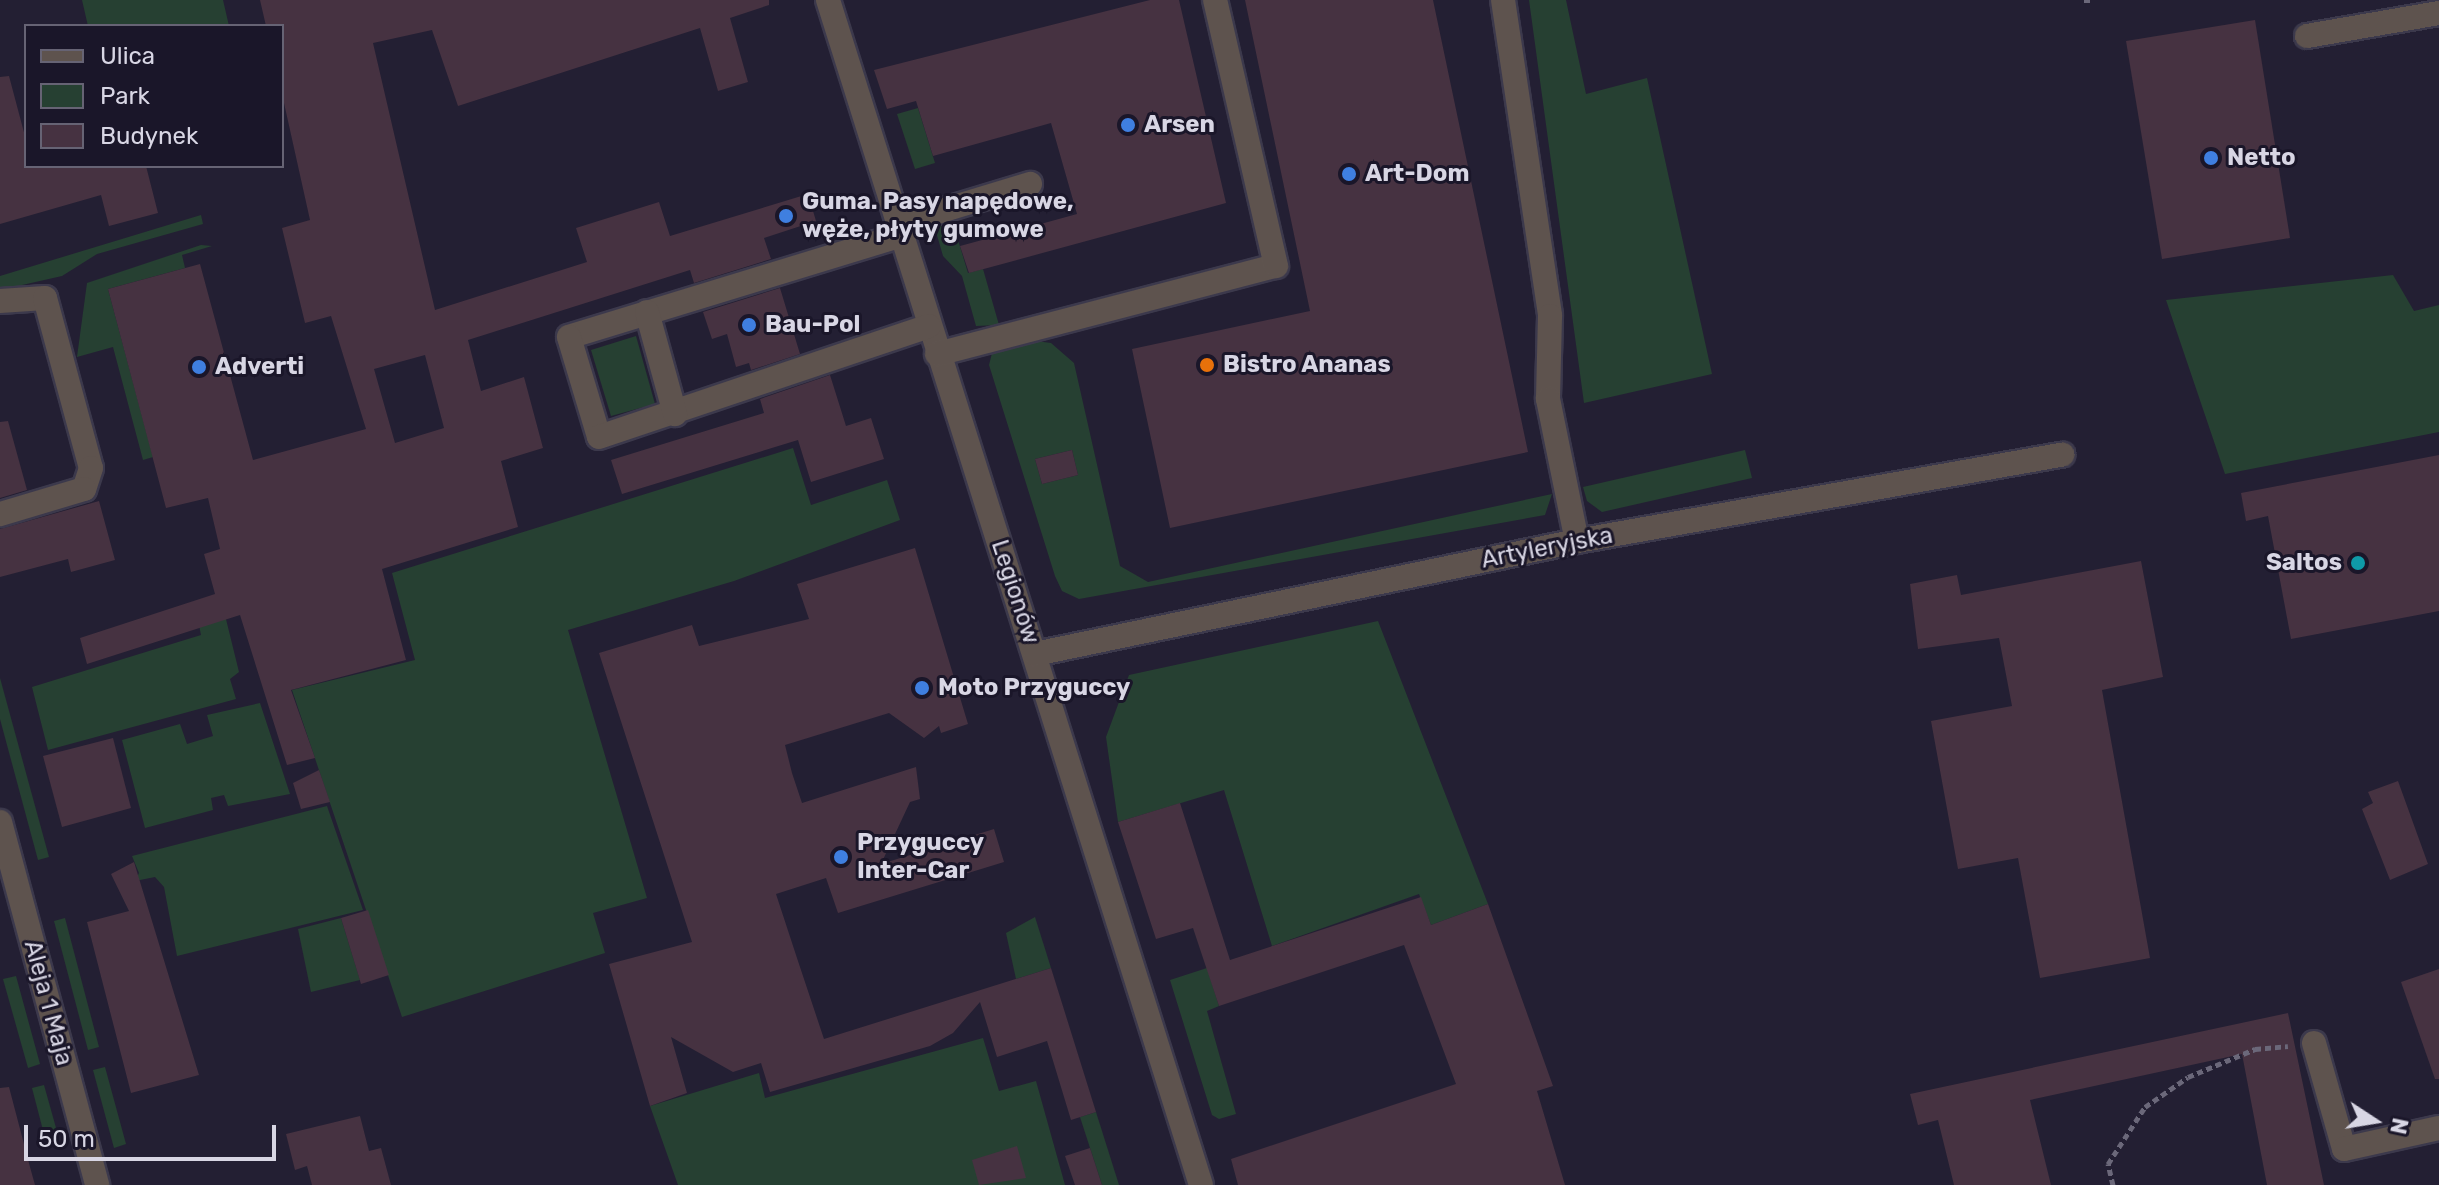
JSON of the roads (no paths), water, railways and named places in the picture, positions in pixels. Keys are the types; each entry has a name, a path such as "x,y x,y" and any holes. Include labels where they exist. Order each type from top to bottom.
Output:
{"street":[{"name":"Legionów","path":"828,0 1201,1185"},
{"path":"937,354 1276,266 1215,0"},
{"path":"1503,0 1550,316 1548,399 1577,541"},
{"path":"2307,36 2439,13"},
{"path":"929,326 753,382 732,396 599,437 569,337 900,230 1030,184"},
{"path":"0,301 45,298 90,480 84,489 0,514"},
{"path":"647,312 675,414"},
{"name":"Artyleryjska","path":"1035,654 1577,541 2062,455"},
{"name":"Aleja 1 Maja","path":"0,822 97,1185"},
{"path":"2314,1043 2344,1149 2439,1128"}],"place":[{"name":"Arsen","path":"1128,125"},
{"name":"Netto","path":"2211,158"},
{"name":"Art-Dom","path":"1349,174"},
{"name":"Guma. Pasy napędowe, węże, płyty gumowe","path":"786,216"},
{"name":"Bau-Pol","path":"749,325"},
{"name":"Bistro Ananas","path":"1207,365"},
{"name":"Adverti","path":"199,367"},
{"name":"Saltos","path":"2358,563"},
{"name":"Moto Przyguccy","path":"922,688"},
{"name":"Przyguccy Inter-Car","path":"841,857"}]}
